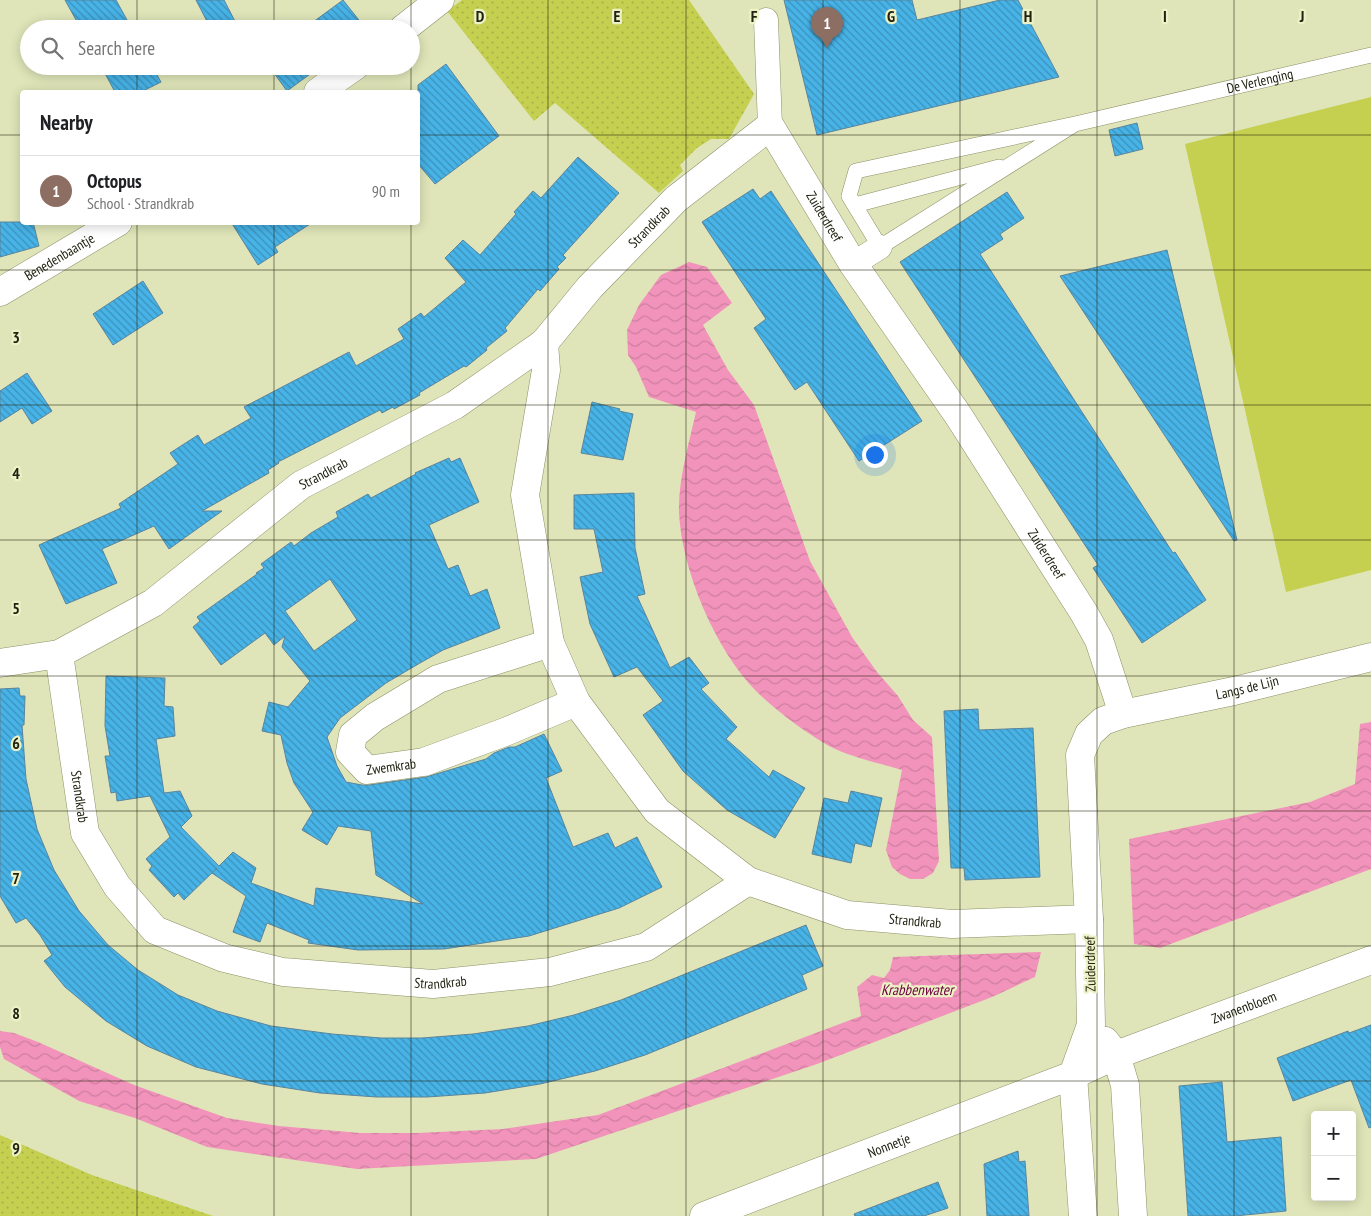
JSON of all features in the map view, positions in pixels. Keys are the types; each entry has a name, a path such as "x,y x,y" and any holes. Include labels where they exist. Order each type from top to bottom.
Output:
{"street":[{"path":"414,20 440,0"},
{"path":"766,20 770,126"},
{"path":"321,90 342,75"},
{"name":"Zuiderdreef","path":"770,126 853,264 958,415 1084,613 1099,640 1123,714 1103,721 1089,734 1080,754 1089,919 1091,1025 1073,1075 1083,1216"},
{"name":"Strandkrab","path":"748,881 646,948 550,972 433,984 283,972 224,958 155,930 117,886 84,833 59,654 153,603 301,485 455,405 544,343 590,288 676,200 770,126"},
{"name":"Benedenbaantje","path":"0,292 113,225"},
{"path":"853,264 880,247"},
{"name":"Strandkrab","path":"544,343 546,370 525,495 550,643 576,702 657,811 748,881 847,915 952,924 1089,919"},
{"name":"Zwemkrab","path":"550,643 438,679 375,717 353,735 350,752 367,770 424,762 505,732 576,702"},
{"path":"0,663 59,654"},
{"name":"Langs de Lijn","path":"1123,714 1234,691 1371,657"},
{"name":"Zwanenbloem","path":"1073,1075 1116,1055 1371,960"},
{"path":"1091,1025 1116,1055 1125,1085 1133,1216"},
{"name":"Nonnetje","path":"706,1216 1073,1075"}],"lane":[{"name":"De Verlenging","path":"855,205 849,196 856,171 1075,124 1371,55"},
{"path":"1012,164 855,205 880,247 1012,164 1075,124"}],"green space":[{"path":"462,0 689,0 754,94 729,139 711,139 697,148 680,165 683,171 659,193 555,103 534,121 447,11"},
{"path":"1371,97 1371,570 1286,592 1185,144"},
{"path":"0,1135 92,1175 213,1216 0,1216"}],"water":[{"path":"689,262 707,267 732,303 703,325 728,370 754,405 810,561 852,637 877,672 898,696 913,720 932,737 939,861 933,873 923,879 910,879 900,874 892,867 886,850 902,770 837,750 810,734 772,706 741,674 714,632 703,608 694,584 681,536 679,513 682,475 696,412 649,397 636,367 628,355 627,330 639,305 661,275"},
{"path":"1371,722 1371,869 1160,948 1134,944 1129,839 1310,802 1355,784 1360,724"},
{"name":"Krabbenwater","path":"1041,952 1035,977 992,997 817,1064 536,1159 357,1169 207,1147 135,1118 79,1101 4,1059 0,1047 0,1031 14,1033 134,1085 227,1118 279,1126 360,1133 417,1133 503,1129 598,1115 861,1016 857,987 872,975 884,978 890,970 893,957"}],"building":[{"path":"65,0 116,0 127,20 76,20"},
{"path":"196,0 224,0 234,20 206,20"},
{"path":"343,0 359,20 316,20"},
{"path":"784,0 912,0 917,20 1000,0 1018,0 1059,77 817,135"},
{"path":"446,64 499,136 435,184 420,166 420,90 418,90 418,85"},
{"path":"106,75 157,75 161,82 145,90 114,90"},
{"path":"275,75 309,75 288,90 286,90"},
{"path":"1137,123 1143,149 1115,156 1109,130"},
{"path":"578,157 619,193 563,255 566,258 557,267 559,269 540,291 538,289 505,328 507,331 486,348 487,350 466,367 464,366 419,393 420,395 394,409 393,407 382,413 380,410 278,462 268,470 269,473 202,511 222,511 169,549 154,526 102,549 117,583 66,604 39,545 121,508 119,504 178,464 170,453 198,435 204,445 251,418 244,407 349,352 356,366 404,339 398,329 421,313 424,317 466,282 445,258 463,240 480,255 516,214 514,212 533,191 541,198"},
{"path":"753,189 760,199 771,191 922,421 859,461 807,382 795,390 754,328 766,319 702,222"},
{"path":"1007,192 1024,218 1000,234 1003,239 980,254 1173,553 1175,552 1206,600 1142,643 1093,568 1098,565 900,262"},
{"path":"0,222 20,222 20,225 34,225 39,246 0,257"},
{"path":"233,225 308,225 275,247 278,252 258,265"},
{"path":"1167,250 1237,540 1234,541 1060,276"},
{"path":"143,281 163,313 113,345 93,314"},
{"path":"27,373 52,411 32,424 22,408 0,422 0,391"},
{"path":"592,402 633,414 623,460 581,453"},
{"path":"449,458 451,462 460,458 479,502 429,525 448,569 458,565 470,596 487,589 500,628 443,650 386,683 340,718 327,737 337,766 346,782 369,785 426,777 486,759 494,753 509,747 515,747 544,734 562,771 546,778 573,847 608,833 615,848 637,837 662,887 619,908 529,936 444,949 358,950 308,943 309,940 267,923 260,942 233,932 246,896 212,873 217,868 184,900 178,893 174,897 149,870 152,866 146,859 170,837 150,796 117,801 116,792 111,793 105,756 110,756 105,726 106,676 165,678 164,706 173,707 175,736 156,739 164,793 180,791 192,816 181,827 219,866 233,852 256,868 251,883 314,906 316,888 423,904 376,875 371,831 338,826 327,845 302,830 313,812 294,783 287,763 281,735 262,731 269,702 288,707 310,681 282,647 285,636 274,645 265,633 221,665 193,627 200,621 197,617 257,574 264,568 261,564 291,542 294,546 338,517 336,512 368,494 371,498 415,473","holes":["330,579 357,620 314,651 285,611"]},
{"path":"634,493 635,548 645,594 637,596 670,668 689,657 709,683 701,689 737,727 726,739 769,777 773,770 805,788 775,838 727,810 683,771 643,715 663,701 637,667 614,677 590,624 580,577 603,572 594,529 574,529 574,495"},
{"path":"19,688 20,696 25,696 24,725 22,725 26,779 37,829 54,870 79,911 108,945 138,970 178,995 217,1011 271,1026 381,1038 422,1038 473,1034 528,1026 574,1015 621,1000 806,925 823,966 802,975 807,989 645,1055 595,1071 540,1084 485,1093 427,1097 377,1097 320,1093 262,1084 196,1067 147,1046 106,1021 65,987 44,961 52,955 40,935 26,918 16,923 0,896 0,689"},
{"path":"978,709 979,730 1033,728 1040,877 965,880 964,868 951,868 944,711"},
{"path":"851,791 882,798 871,847 855,843 851,863 812,854 824,798 848,803"},
{"path":"1371,1025 1371,1127 1369,1128 1351,1080 1293,1101 1277,1058 1348,1031 1349,1033"},
{"path":"1222,1082 1227,1142 1281,1137 1286,1211 1235,1216 1188,1216 1179,1086"},
{"path":"1018,1151 1019,1162 1025,1161 1029,1216 987,1216 984,1164"},
{"path":"938,1182 948,1208 924,1216 855,1216 854,1214"}],"place":[{"name":"Octopus","path":"827,48"}]}
